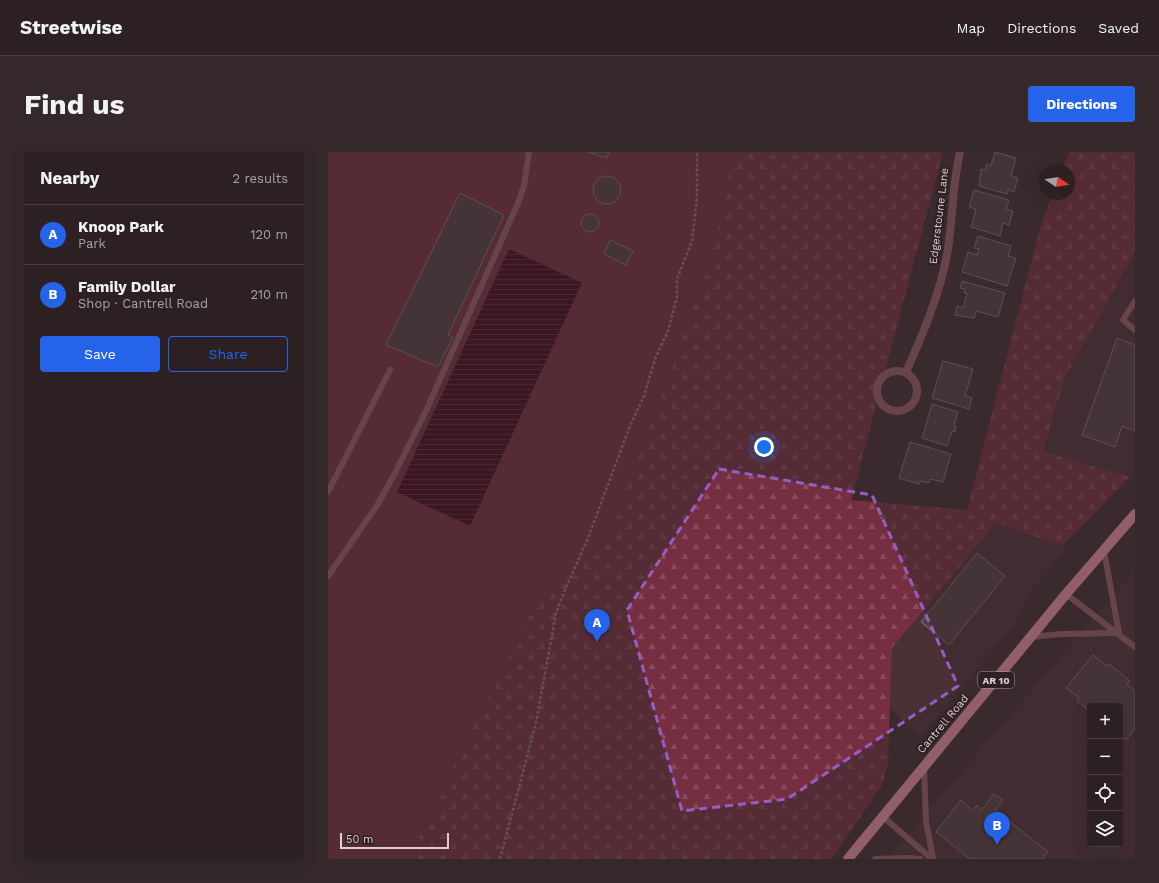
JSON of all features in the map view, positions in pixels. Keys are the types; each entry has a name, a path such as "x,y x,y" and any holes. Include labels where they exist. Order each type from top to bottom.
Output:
{"main road":[{"name":"Cantrell Road","path":"848,859 1066,594 1135,514"}],"street":[{"name":"Edgerstoune Lane","path":"906,372 931,315 940,283 947,254 952,220 953,189 960,152"},
{"path":"892,371 906,372 910,375 917,387 917,395 914,402 910,408 903,411 895,412 885,408 877,395 877,388 880,380 892,371"}],"lane":[{"path":"328,576 378,504 426,411 518,203 524,186 529,152"},
{"path":"1135,301 1123,320 1135,330"},
{"path":"328,492 390,370"},
{"path":"1104,551 1119,633"},
{"path":"1066,594 1119,633 1135,647"},
{"path":"1031,637 1061,634 1119,633"},
{"path":"924,766 926,821 932,859"},
{"path":"882,816 932,859"},
{"path":"875,859 920,859"}],"path":[{"path":"500,859 536,723 556,613 578,558 588,538 630,426 644,396 655,359 668,331 677,297 677,279 692,241 697,198 697,152"}],"highlighted area":[{"path":"719,469 872,495 958,686 787,799 682,811 627,610"}],"shaded area":[{"path":"509,249 582,283 470,526 397,492"},
{"path":"1135,252 1135,472 1130,477 1043,451 1064,380"},
{"path":"996,523 1062,546 1066,550 1030,592 1015,623 920,736 890,709 892,648"},
{"path":"1135,570 1135,859 887,859"}],"green space":[{"path":"328,152 943,152 851,500 828,859 328,859"},
{"path":"733,152 943,152 851,500 967,510 1040,228 1051,200 1075,200 1075,164 1064,164 1069,152 1135,152 1135,252 1064,380 1043,451 1130,477 1062,546 996,523 892,648 888,763 882,785 832,859 409,859 526,620 611,530 672,370 716,238"}],"building":[{"path":"588,152 609,152 607,158"},
{"path":"995,152 1016,158 1011,176 1018,178 1014,192 1008,190 1007,194 979,186 981,169 985,170 987,164 991,166"},
{"path":"607,176 617,180 621,190 617,200 607,204 597,200 593,190 597,180"},
{"path":"974,190 1009,200 1006,209 1013,211 1009,225 1003,223 1000,236 971,227 976,209 969,207"},
{"path":"460,193 504,215 448,335 453,337 438,367 386,345"},
{"path":"590,214 596,217 599,223 596,229 590,232 584,229 581,223 584,217"},
{"path":"978,236 1011,246 1008,256 1016,258 1007,286 962,272 968,252 977,255 979,249 974,248"},
{"path":"610,240 633,251 626,265 604,254"},
{"path":"962,281 1005,293 998,317 976,311 974,318 955,315 957,306 963,308 967,293 964,293 965,289 960,288"},
{"path":"1117,338 1135,345 1135,431 1122,426 1115,447 1082,435"},
{"path":"943,361 973,369 965,396 972,398 969,409 932,398"},
{"path":"932,404 958,412 954,425 956,426 955,432 952,431 947,446 922,438"},
{"path":"910,442 951,454 943,482 930,479 929,483 920,481 919,484 899,478"},
{"path":"977,553 1005,576 949,645 921,622"},
{"path":"1093,655 1107,666 1109,664 1130,681 1127,684 1135,691 1135,728 1126,740 1123,738 1123,703 1087,703 1087,709 1077,701 1079,698 1066,688"},
{"path":"994,794 1003,800 995,810 1048,852 1042,859 970,859 936,832 961,800 973,811 977,805 981,811"}],"place":[{"name":"Knoop Park","path":"597,642"},
{"name":"Family Dollar","path":"997,845"}]}
